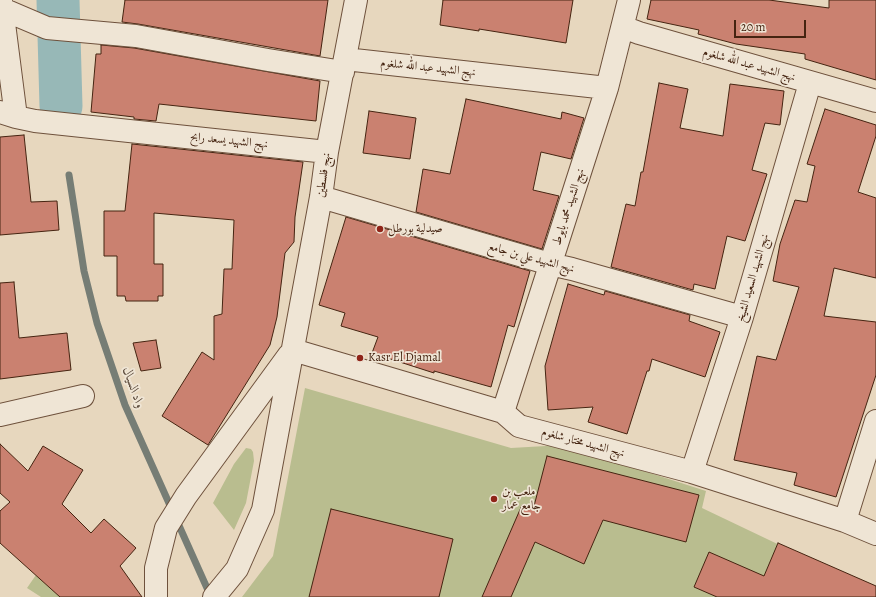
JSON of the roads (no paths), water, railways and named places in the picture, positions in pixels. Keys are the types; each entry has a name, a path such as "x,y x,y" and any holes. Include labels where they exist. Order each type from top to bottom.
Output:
{"street":[{"name":"نهج فلسطين","path":"214,597 237,569 263,510 274,458 321,197 327,152 356,0"},
{"name":"نهج الشهيد محمد بايوط","path":"503,412 607,88 629,0"},
{"name":"نهج الشهيد عبد الله شلغوم","path":"1,6 55,28 136,36 268,60 344,65 607,88"},
{"path":"1,6 17,117"},
{"name":"نهج الشهيد عبد الله شلغوم","path":"623,27 639,33 876,101"},
{"name":"نهج الشهيد السعيد الشيخ","path":"692,472 742,317 810,83"},
{"name":"نهج الشهيد يسعد رابح","path":"17,117 130,131 327,152"},
{"name":"نهج الشهيد علي بن جامع","path":"321,197 550,264 742,317"},
{"path":"156,597 156,568 166,528 186,496 293,350"},
{"name":"نهج الشهيد مختار شلغوم","path":"293,350 503,412 519,426 692,472 845,520 876,534"},
{"path":"0,415 83,396"},
{"path":"845,520 876,421"}],"waterway":[{"path":"58,0 61,106"},
{"name":"واد السيال","path":"69,175 84,271 97,323 125,405 211,597"}],"place":[{"name":"صيدلية بورطل","path":"380,229"},
{"name":"Kasr El Djamal","path":"360,358"},
{"name":"ملعب بن جامع عمار","path":"494,499"}]}
